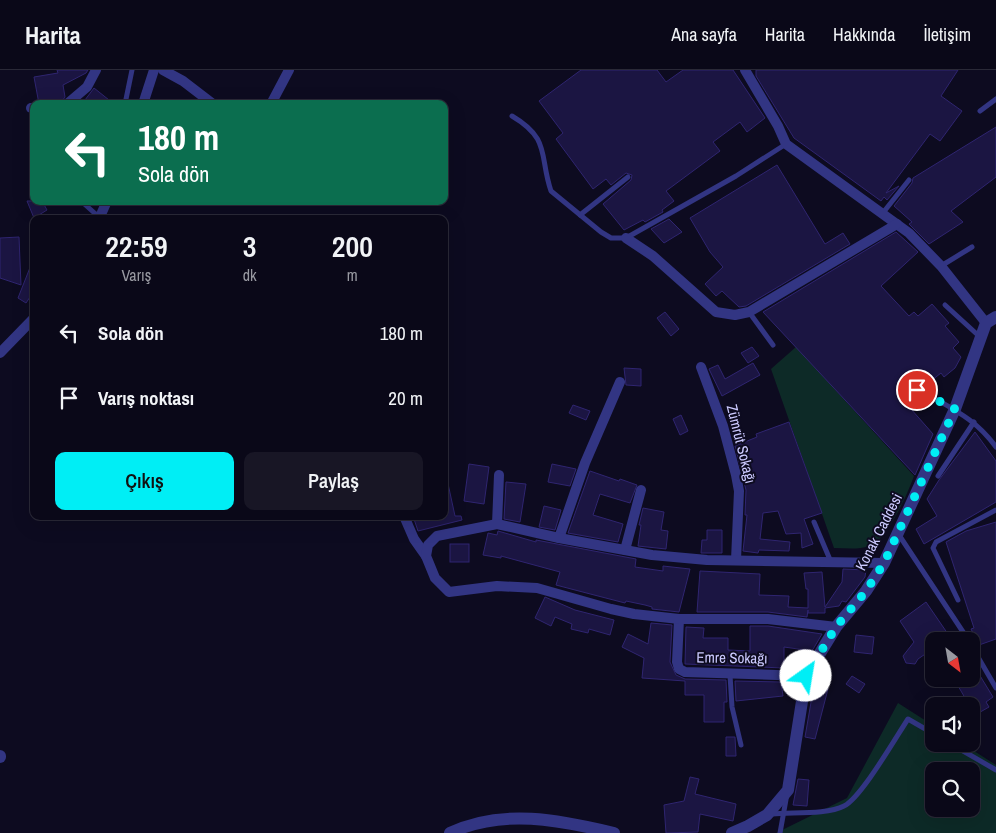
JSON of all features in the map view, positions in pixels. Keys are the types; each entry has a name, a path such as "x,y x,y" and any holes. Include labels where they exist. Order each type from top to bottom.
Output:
{"street":[{"path":"144,100 154,70"},
{"path":"163,70 183,81 207,100"},
{"path":"273,100 289,70"},
{"path":"745,70 778,126 786,144 897,224 941,266 991,320"},
{"path":"72,100 87,87 95,71"},
{"path":"626,238 653,256 716,312 735,315 749,312 897,224"},
{"name":"Konak Caddesi","path":"788,790 806,676 836,627 866,591 884,563 955,409 981,338 991,320"},
{"path":"0,352 30,322"},
{"name":"Zümrüt Sokağı","path":"701,367 723,426 739,491 736,560"},
{"path":"559,538 585,464 620,382"},
{"path":"497,524 499,474"},
{"path":"625,550 641,490"},
{"path":"406,520 414,539 426,556 435,578 449,592 497,586 537,588 611,609 679,619 768,619 836,627"},
{"path":"426,556 428,544 437,536 497,524 625,550 707,560 884,563"},
{"name":"Emre Sokağı","path":"679,619 677,651 679,669 685,672 730,675 784,674 806,676"},
{"path":"732,833 766,815 788,790"},
{"path":"450,833 478,822 520,818 562,821 614,833"}],"lane":[{"path":"125,100 132,70"},
{"path":"980,111 996,99"},
{"path":"512,116 535,133 545,156 551,191 611,238 626,238 736,176 786,144"},
{"path":"580,215 628,176"},
{"path":"882,214 909,180"},
{"path":"85,205 96,215"},
{"path":"941,266 972,247"},
{"path":"945,305 981,338"},
{"path":"749,312 773,345"},
{"path":"909,395 917,390 922,391 955,409 974,422 996,447"},
{"path":"938,476 974,422"},
{"path":"958,600 933,548 936,542 996,510"},
{"path":"814,522 831,562"},
{"path":"899,534 963,632"},
{"path":"980,660 996,688"},
{"path":"730,675 732,707 741,745"},
{"path":"766,815 835,809 846,806 864,785 908,719 925,729"},
{"path":"964,752 996,770"},
{"path":"780,833 786,813 788,790"}],"green space":[{"path":"796,347 914,476 890,526 876,542 869,546 834,548 771,369"},
{"path":"898,703 925,720 925,752 976,752 996,765 996,833 776,833 847,798"}],"building":[{"path":"57,70 88,70 86,73 63,85 65,97 63,100 38,100 34,77 58,73"},
{"path":"581,70 657,70 666,82 683,70 733,70 765,118 747,132 740,122 713,142 720,151 666,191 674,201 662,210 663,212 645,222 643,220 624,230 603,204 631,180 632,175 626,173 611,185 606,179 593,189 556,139 563,133 539,101"},
{"path":"756,70 958,70 941,96 962,111 940,141 930,134 886,193 899,186 887,200 884,197 881,201 794,138 756,76"},
{"path":"94,88 109,100 85,100"},
{"path":"996,127 996,177 951,211 963,222 929,244 909,224 912,222 894,206 912,183 913,178"},
{"path":"777,165 825,244 843,233 850,244 746,306 739,307 722,291 716,296 705,284 723,267 710,252 690,218"},
{"path":"27,201 30,201 30,205 44,205 47,210 39,215 33,215"},
{"path":"669,219 682,232 664,243 651,229"},
{"path":"896,232 918,252 881,286 909,316 914,312 918,316 932,304 949,323 945,326 959,342 953,348 961,357 955,368 944,377 941,373 927,384 917,373 896,392 933,434 915,475 763,312"},
{"path":"19,237 21,285 0,278 0,238"},
{"path":"30,268 30,297 26,303 18,298"},
{"path":"665,312 679,329 671,336 657,318"},
{"path":"752,347 759,356 748,363 741,353"},
{"path":"753,363 760,375 722,396 709,369 718,365 725,379"},
{"path":"624,368 641,369 641,386 626,385"},
{"path":"573,405 590,411 586,420 569,413"},
{"path":"681,415 688,431 680,435 673,419"},
{"path":"789,422 822,513 804,519 813,544 802,548 801,533 786,534 778,511 763,513 760,539 790,542 789,551 759,550 758,553 743,551 747,515 745,515 746,490 735,446 757,437 756,434"},
{"path":"975,432 996,461 996,502 924,544 916,529 937,516 927,499"},
{"path":"469,464 489,467 484,504 464,501"},
{"path":"552,464 576,469 570,486 548,482"},
{"path":"590,471 637,485 630,503 600,494 593,515 623,524 618,542 568,533"},
{"path":"506,482 526,484 520,522 504,519"},
{"path":"448,484 455,516 461,516 462,520 418,531 414,520 448,520"},
{"path":"544,506 561,510 555,530 539,527"},
{"path":"643,508 664,512 661,530 668,531 666,549 638,546 641,525 639,525"},
{"path":"996,522 996,639 980,645 980,632 972,632 971,629 974,628 946,542 966,531"},
{"path":"707,530 722,530 722,553 701,553 702,540 707,540"},
{"path":"498,531 536,542 536,540 636,559 635,567 663,571 663,566 690,569 679,612 652,609 652,607 645,605 626,601 625,603 556,585 560,572 501,556 501,558 483,555 488,533 497,535"},
{"path":"450,544 469,544 469,562 450,562"},
{"path":"843,569 866,570 865,577 846,602 842,601 839,606 825,608 825,613 808,613 808,610 807,617 768,612 697,612 700,571 760,574 759,595 789,596 788,607 808,608 808,589 806,589 804,573 822,572 825,607 842,582"},
{"path":"545,597 575,610 614,620 610,635 589,629 588,633 571,629 572,624 555,617 551,626 535,618"},
{"path":"926,602 947,632 925,632 925,654 915,664 906,663 903,656 914,642 900,621"},
{"path":"651,623 672,625 670,662 676,675 685,679 726,680 727,702 724,702 724,722 704,722 704,695 685,695 685,681 642,678 644,658 622,647 628,634 648,644"},
{"path":"750,626 768,626 822,634 812,651 784,647 784,668 685,664 686,627 704,628 703,638 728,638 728,650 750,651"},
{"path":"856,635 874,637 872,654 854,652"},
{"path":"852,676 865,684 859,693 846,684"},
{"path":"980,676 993,697 986,702 989,707 980,712 980,697 964,697 959,688 980,688"},
{"path":"735,681 781,682 783,696 736,701"},
{"path":"814,685 828,689 815,739 805,737"},
{"path":"726,737 735,737 736,756 726,756"},
{"path":"690,777 699,779 695,794 736,804 733,821 700,814 698,832 666,833 664,805 684,801"},
{"path":"798,779 809,780 807,806 793,805"}],"route":[{"path":"806,676 836,627 866,591 884,563 955,409 917,390"}]}
